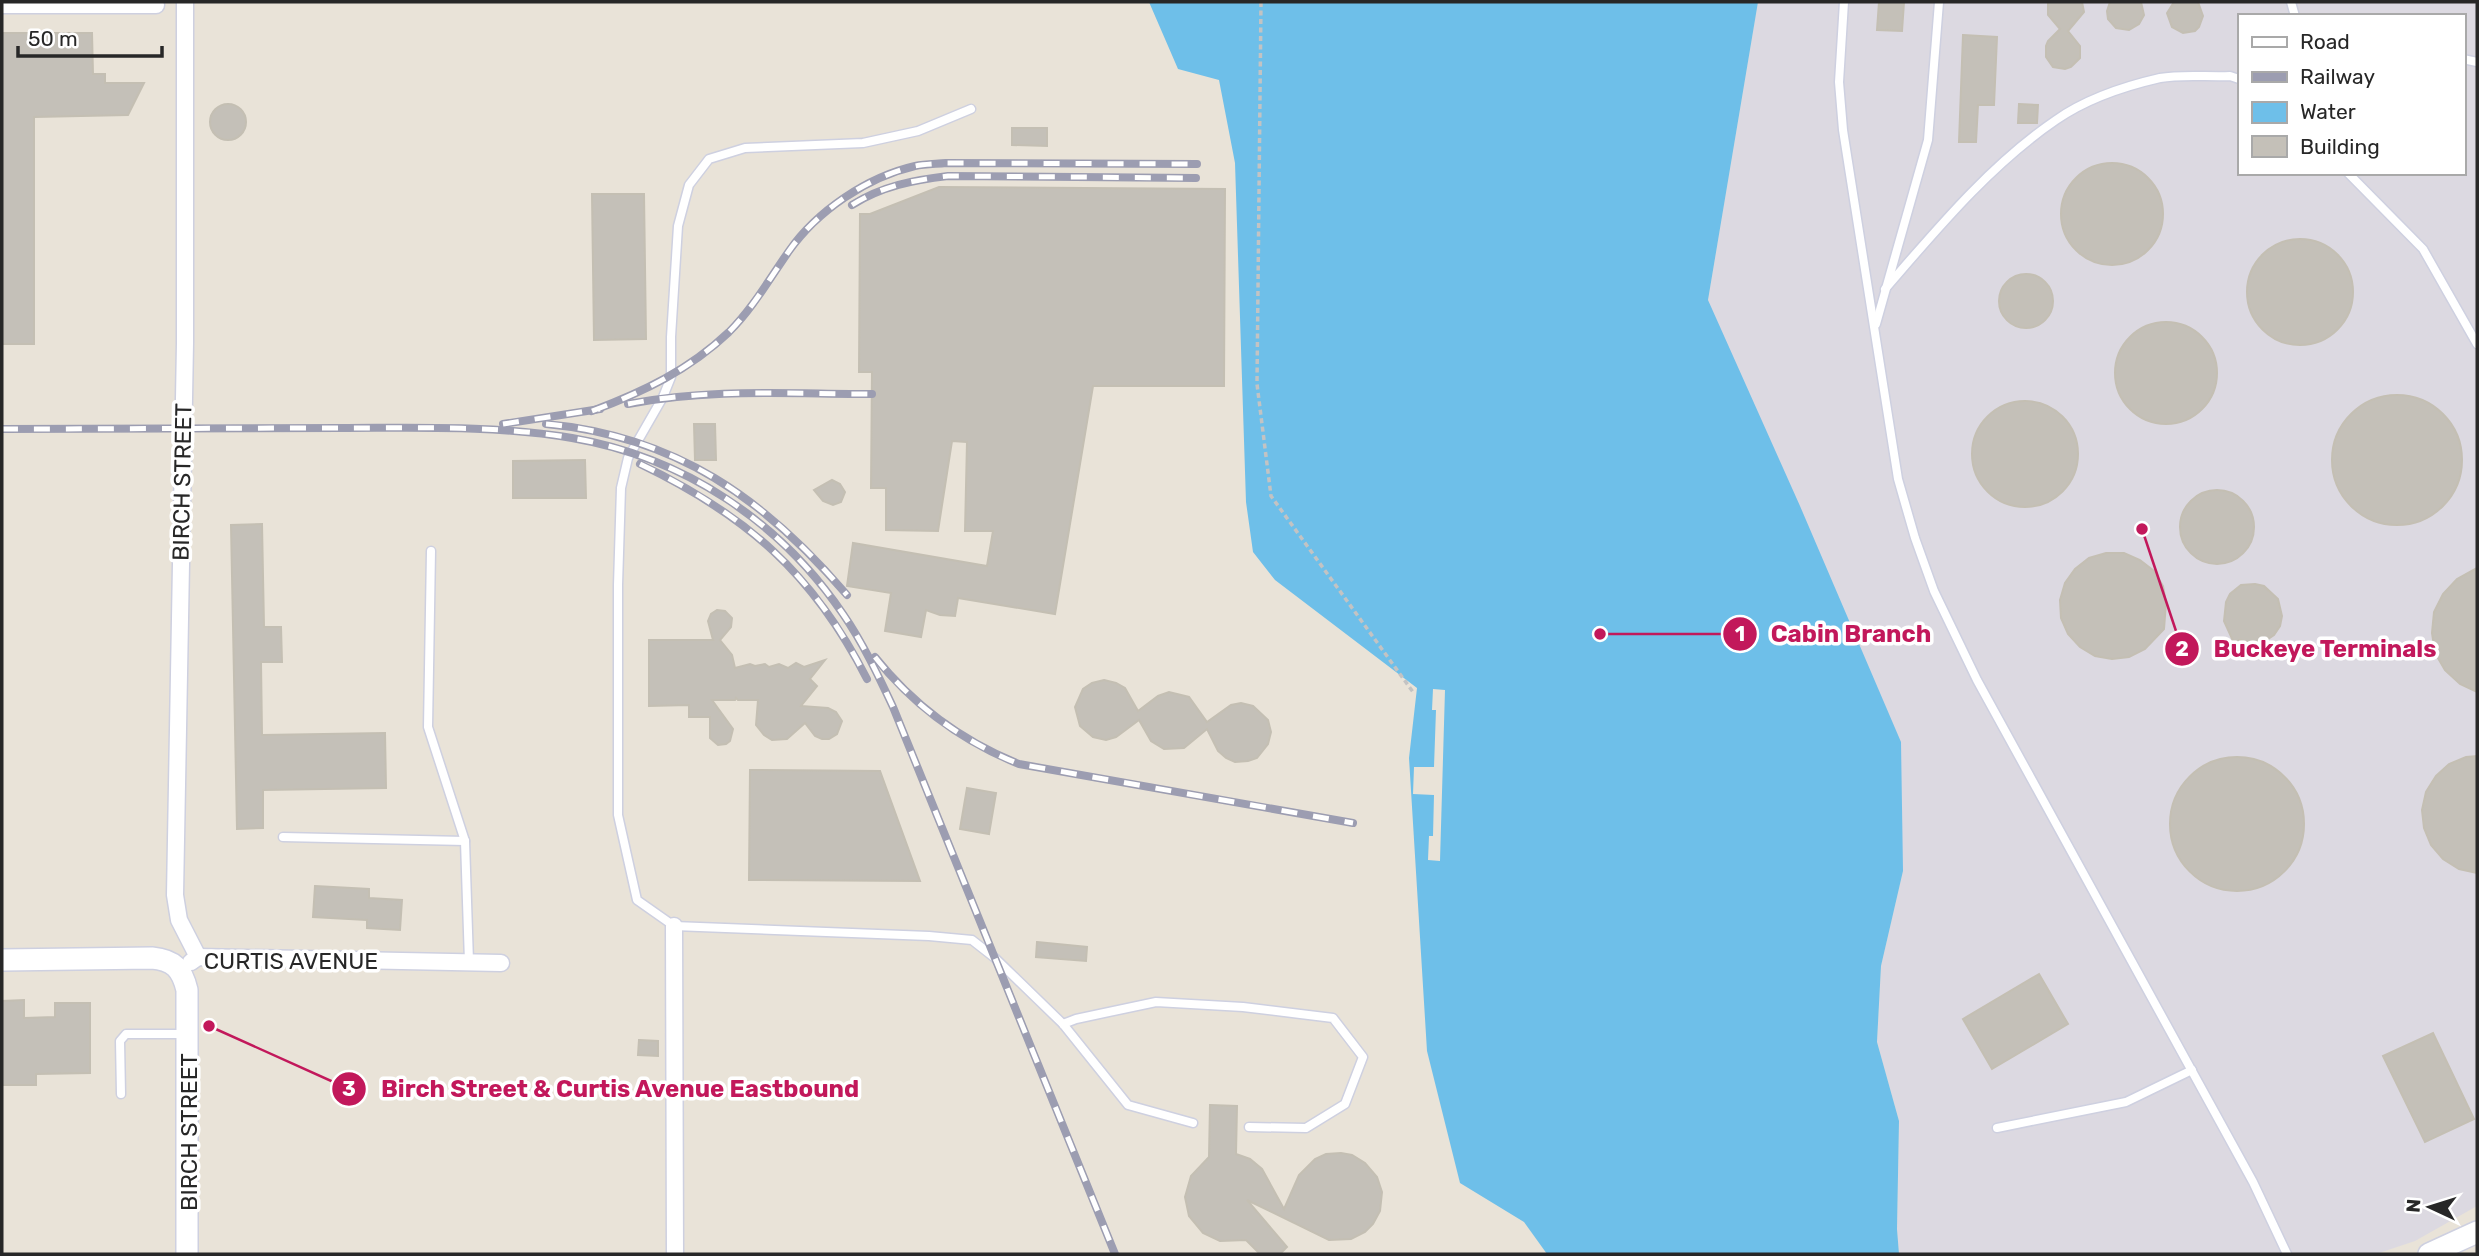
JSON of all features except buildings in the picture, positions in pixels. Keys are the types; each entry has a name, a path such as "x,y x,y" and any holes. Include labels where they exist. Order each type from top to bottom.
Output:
{"main road":[{"name":"CURTIS AVENUE","path":"2,960 152,958 189,963"},
{"name":"BIRCH STREET","path":"187,1254 189,963"},
{"path":"2430,1254 2477,1232"}],"street":[{"name":"BIRCH STREET","path":"185,2 185,343 175,895 189,963"},
{"path":"2,5 156,5"},
{"path":"674,926 676,1254"},
{"name":"CURTIS AVENUE","path":"189,963 501,963"}],"lane":[{"path":"1844,2 1839,82 1843,130 1898,479 1934,592 1978,680 2253,1182 2287,1254"},
{"path":"1875,327 1928,140 1939,2"},
{"path":"1885,289 1994,170 2057,119 2110,93 2162,78 2230,76 2238,79"},
{"path":"971,109 918,131 863,143 745,148 709,159 689,184 678,226 671,377 663,397 628,458 621,488 618,585 618,815 637,900 674,926 972,940 995,958 1063,1024 1128,1105 1193,1123"},
{"path":"2349,175 2423,249 2477,344"},
{"path":"431,551 428,727 465,841 469,962"},
{"path":"283,837 465,841"},
{"path":"1063,1024 1156,1002 1243,1007 1333,1018 1363,1057 1345,1104 1306,1128 1249,1127"},
{"path":"121,1094 120,1041 126,1034 188,1034"},
{"path":"1997,1128 2126,1102 2192,1070"}],"path":[{"path":"1261,2 1257,384 1271,496 1413,692"}],"shaded area":[{"path":"1758,2 2477,2 2477,1206 2415,1241 2376,1254 1899,1254 1899,1121 1877,1042 1881,966 1903,871 1708,300"}],"water":[{"path":"1149,2 1758,2 1708,300 1901,742 1903,871 1881,966 1877,1042 1899,1121 1899,1254 1547,1254 1524,1222 1460,1183 1427,1051 1409,758 1417,688 1275,580 1253,552 1246,502 1235,163 1219,80 1178,69"}],"pier":[{"path":"1433,689 1445,690 1440,861 1428,860 1429,836 1433,836 1434,795 1413,794 1414,767 1434,767 1436,710 1432,710"}],"railway":[{"path":"592,411 665,379 714,346 746,313 800,236 829,209 879,178 915,166 946,163 1197,164"},
{"path":"852,205 898,185 948,176 1196,178"},
{"path":"628,404 719,394 872,394"},
{"path":"503,424 600,409"},
{"path":"546,424 593,431 636,442 677,458 715,478 784,529 847,595"},
{"path":"2,429 427,428 543,434 613,447 652,460 726,498 759,522 790,550 818,581 850,625 882,683 1115,1254"},
{"path":"640,464 713,504 773,551 824,608 867,679"},
{"path":"875,657 906,691 940,720 978,744 1019,764 1353,823"}],"place":[{"name":"Buckeye Terminals","path":"2142,529"},
{"name":"Cabin Branch","path":"1600,634"},
{"name":"Birch Street & Curtis Avenue Eastbound","path":"209,1026"}]}
